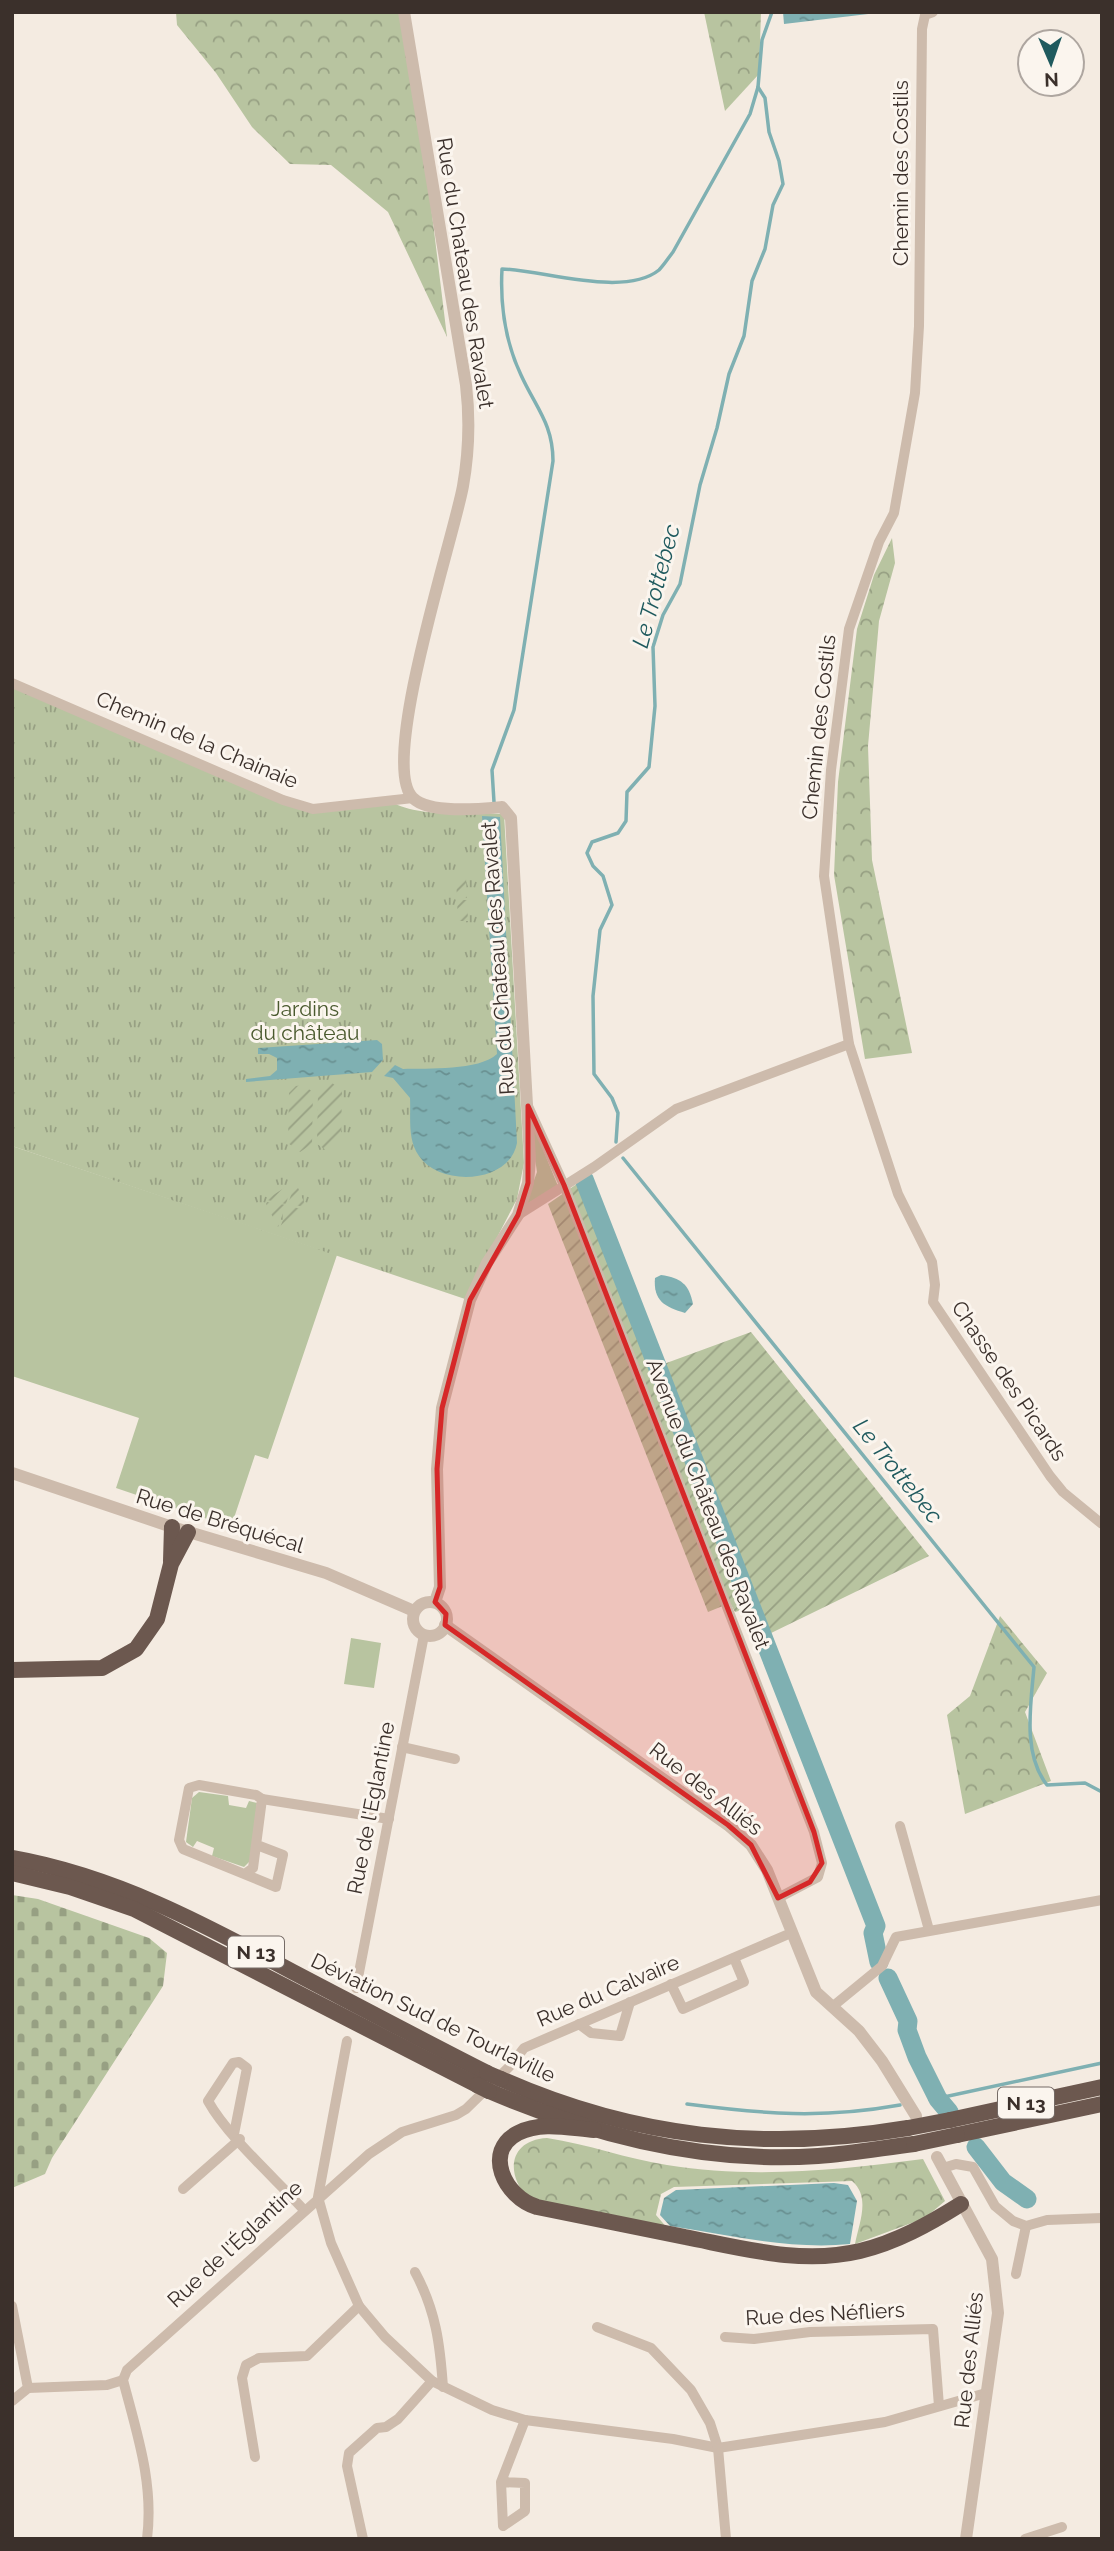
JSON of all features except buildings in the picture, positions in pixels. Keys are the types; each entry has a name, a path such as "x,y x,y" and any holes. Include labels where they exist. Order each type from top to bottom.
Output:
{"highway":[{"path":"172,1527 172,1564"},
{"path":"12,1670 90,1670 115,1664 126,1657 144,1641 157,1619 172,1564 188,1532"},
{"name":"Déviation Sud de Tourlaville","path":"12,1858 116,1887 196,1920 488,2082 622,2123 739,2139 817,2140 954,2127 1102,2104"},
{"name":"Déviation Sud de Tourlaville","path":"12,1874 36,1878 134,1909 488,2082 594,2130 647,2143 738,2155 816,2157 913,2129"},
{"path":"12,1879 36,1878"},
{"name":"Déviation Sud de Tourlaville","path":"954,2127 1102,2087"},
{"path":"594,2130 544,2126 515,2134 508,2142 501,2162 505,2184 511,2193 522,2203 537,2207 746,2249 798,2256 839,2255 882,2245 921,2228 961,2204"}],"street":[{"name":"Rue du Chateau des Ravalet","path":"404,12 466,385 469,432 463,489 414,673 404,782 412,798 423,804 452,809 502,807 510,818 528,1106 528,1183 518,1215 487,1263 470,1300 449,1372 442,1408 437,1469 440,1587 435,1602"},
{"name":"Chemin des Costils","path":"849,1044 824,876 831,770 849,629 879,542 894,513 915,393 919,326 922,29 925,15 933,12"},
{"name":"Chemin de la Chainaie","path":"12,683 283,800 313,809 412,798"},
{"path":"518,1215 594,1167 676,1109 849,1044"},
{"name":"Chasse des Picards","path":"849,1044 898,1194 932,1262 935,1285 933,1302 1050,1476 1063,1492 1102,1524"},
{"name":"Avenue du Château des Ravalet","path":"528,1106 564,1185 821,1854 818,1877 778,1898"},
{"name":"Rue de Bréquécal","path":"12,1473 172,1527 327,1573 414,1611"},
{"path":"425,1602 435,1602 444,1609 445,1625 439,1633 424,1634 414,1625 414,1611 425,1602"},
{"name":"Rue des Alliés","path":"445,1625 501,1662 728,1825 751,1845 767,1870 790,1933 816,1992 859,2031 882,2061 913,2129"},
{"name":"Rue de l'Eglantine","path":"355,1989 424,1634"},
{"path":"402,1747 455,1759"},
{"path":"257,1845 283,1855 278,1884 271,1887 246,1873 239,1873 181,1847 178,1840 187,1791 199,1785 262,1799 389,1819"},
{"path":"246,1873 253,1868 262,1799"},
{"path":"900,1826 929,1930"},
{"path":"832,2007 882,1966 896,1937 1102,1900"},
{"name":"Rue du Calvaire","path":"318,2197 385,2141 466,2109 512,2065 524,2048 790,1933"},
{"path":"671,1984 683,2009 744,1982 734,1958"},
{"path":"579,2024 591,2033 620,2036 630,2002"},
{"name":"Rue de l'Églantine","path":"123,2381 127,2370 318,2197 347,2041"},
{"path":"183,2189 237,2136 247,2068 239,2062 233,2063 208,2101 237,2136 304,2210"},
{"path":"940,2162 973,2166 995,2206 1013,2221 1026,2226 1047,2220 1102,2218"},
{"name":"Rue des Alliés","path":"940,2162 992,2259 998,2291 998,2312 966,2539"},
{"path":"318,2197 331,2243 359,2306 385,2337 432,2381 492,2410 525,2420 673,2439 718,2448 885,2422 986,2393"},
{"path":"1016,2274 1026,2226"},
{"path":"415,2272 428,2296 438,2328 443,2386"},
{"path":"12,2306 28,2388"},
{"path":"255,2457 242,2378 246,2365 259,2358 298,2359 307,2356 359,2306"},
{"path":"597,2327 651,2348 691,2390 710,2423 718,2448 726,2539"},
{"name":"Rue des Néfliers","path":"724,2337 754,2339 810,2332 933,2329 939,2406"},
{"path":"12,2401 28,2388 107,2385 123,2381 148,2476 150,2513 147,2539"},
{"path":"363,2539 347,2466 349,2452 377,2428 386,2427 398,2419 432,2381"},
{"path":"506,2539 501,2482 525,2420"},
{"path":"501,2482 525,2483 526,2511 503,2526"},
{"path":"1025,2539 1062,2527"}],"highlighted area":[{"path":"528,1106 564,1185 814,1832 822,1863 810,1882 778,1898 751,1845 728,1825 445,1625 446,1614 435,1602 440,1587 437,1469 442,1408 470,1300 518,1215 528,1183"}],"green space":[{"path":"176,12 399,12 425,157 447,337 388,212 331,165 290,164 252,127 216,73 177,25"},
{"path":"704,12 761,12 759,74 725,111"},
{"path":"892,538 895,563 879,621 868,746 872,860 912,1053 865,1059 834,875 838,782 857,629 874,575"},
{"name":"Jardins du château","path":"12,683 313,809 390,801 402,807 430,812 504,814 524,1163 517,1199 465,1299 12,1146"},
{"path":"466,878 467,898 457,898 456,879"},
{"path":"457,900 467,900 468,921 458,921"},
{"path":"332,1083 342,1090 341,1144 329,1152 317,1144 318,1092"},
{"path":"303,1085 313,1092 312,1144 300,1152 288,1143 289,1093 296,1086"},
{"path":"533,1125 558,1186 525,1205 537,1172 531,1132"},
{"path":"12,1146 337,1255 268,1459 255,1455 231,1527 116,1488 139,1418 12,1376"},
{"path":"584,1179 661,1365 751,1332 929,1556 767,1635 751,1607 735,1612 730,1603 708,1612 548,1204"},
{"path":"292,1183 286,1204 267,1200 267,1199"},
{"path":"296,1183 306,1207 288,1204"},
{"path":"266,1204 286,1205 278,1227"},
{"path":"288,1206 306,1210 280,1228"},
{"path":"1000,1616 1047,1673 1025,1712 1051,1781 965,1814 947,1715 970,1696"},
{"path":"351,1638 381,1643 374,1688 344,1684"},
{"path":"199,1792 228,1796 229,1805 246,1808 249,1801 257,1803 250,1861 244,1867 212,1856 214,1848 197,1841 193,1847 186,1842 192,1798"},
{"path":"12,1895 38,1899 149,1938 167,1953 163,1986 52,2158 45,2174 12,2188"},
{"path":"547,2138 652,2162 731,2172 859,2167 923,2159 945,2201 925,2218 855,2244 862,2202 858,2187 852,2181 674,2187 661,2194 656,2215 668,2229 528,2198 516,2179 515,2160 525,2145"}],"water":[{"path":"783,12 885,12 784,24"},
{"path":"482,816 500,817 517,1143 512,1156 502,1166 489,1173 458,1176 429,1166 419,1156 411,1135 410,1098 393,1078 384,1076 395,1065 403,1069 452,1068 478,1063 497,1054"},
{"path":"377,1040 382,1044 383,1060 372,1072 246,1082 246,1079 270,1076 277,1070 277,1058 269,1054 258,1054 258,1048"},
{"path":"661,1275 679,1280 689,1291 693,1304 685,1313 666,1305 658,1298 655,1278"},
{"path":"834,2183 848,2185 857,2201 850,2244 805,2245 737,2237 670,2226 660,2215 664,2198 676,2190"}],"waterway":[{"name":"Le Trottebec","path":"616,1142 618,1113 612,1098 594,1074 593,996 600,930 612,905 603,876 593,866 587,853 592,842 618,833 626,821 627,792 649,767 655,706 653,647 663,615 680,584 700,485 729,374 744,336 752,281 765,249 773,205 783,184 779,161 769,132 765,98 758,87 762,40 772,12"},
{"path":"494,802 492,770 514,710 553,461 547,426 521,375 507,336 502,269 605,282 644,278 659,270 673,252 750,114 758,87"},
{"name":"Le Trottebec","path":"623,1158 1034,1667 1030,1712 1031,1744 1039,1773 1047,1785 1085,1783 1102,1792"},
{"path":"584,1179 876,1926 873,1933 879,1962"},
{"path":"888,1978 908,2021 907,2030 917,2057 938,2099 949,2112"},
{"path":"930,2100 1102,2063"},
{"path":"687,2104 793,2113 845,2112 900,2105"},
{"path":"976,2147 1003,2182 1027,2199"}]}
